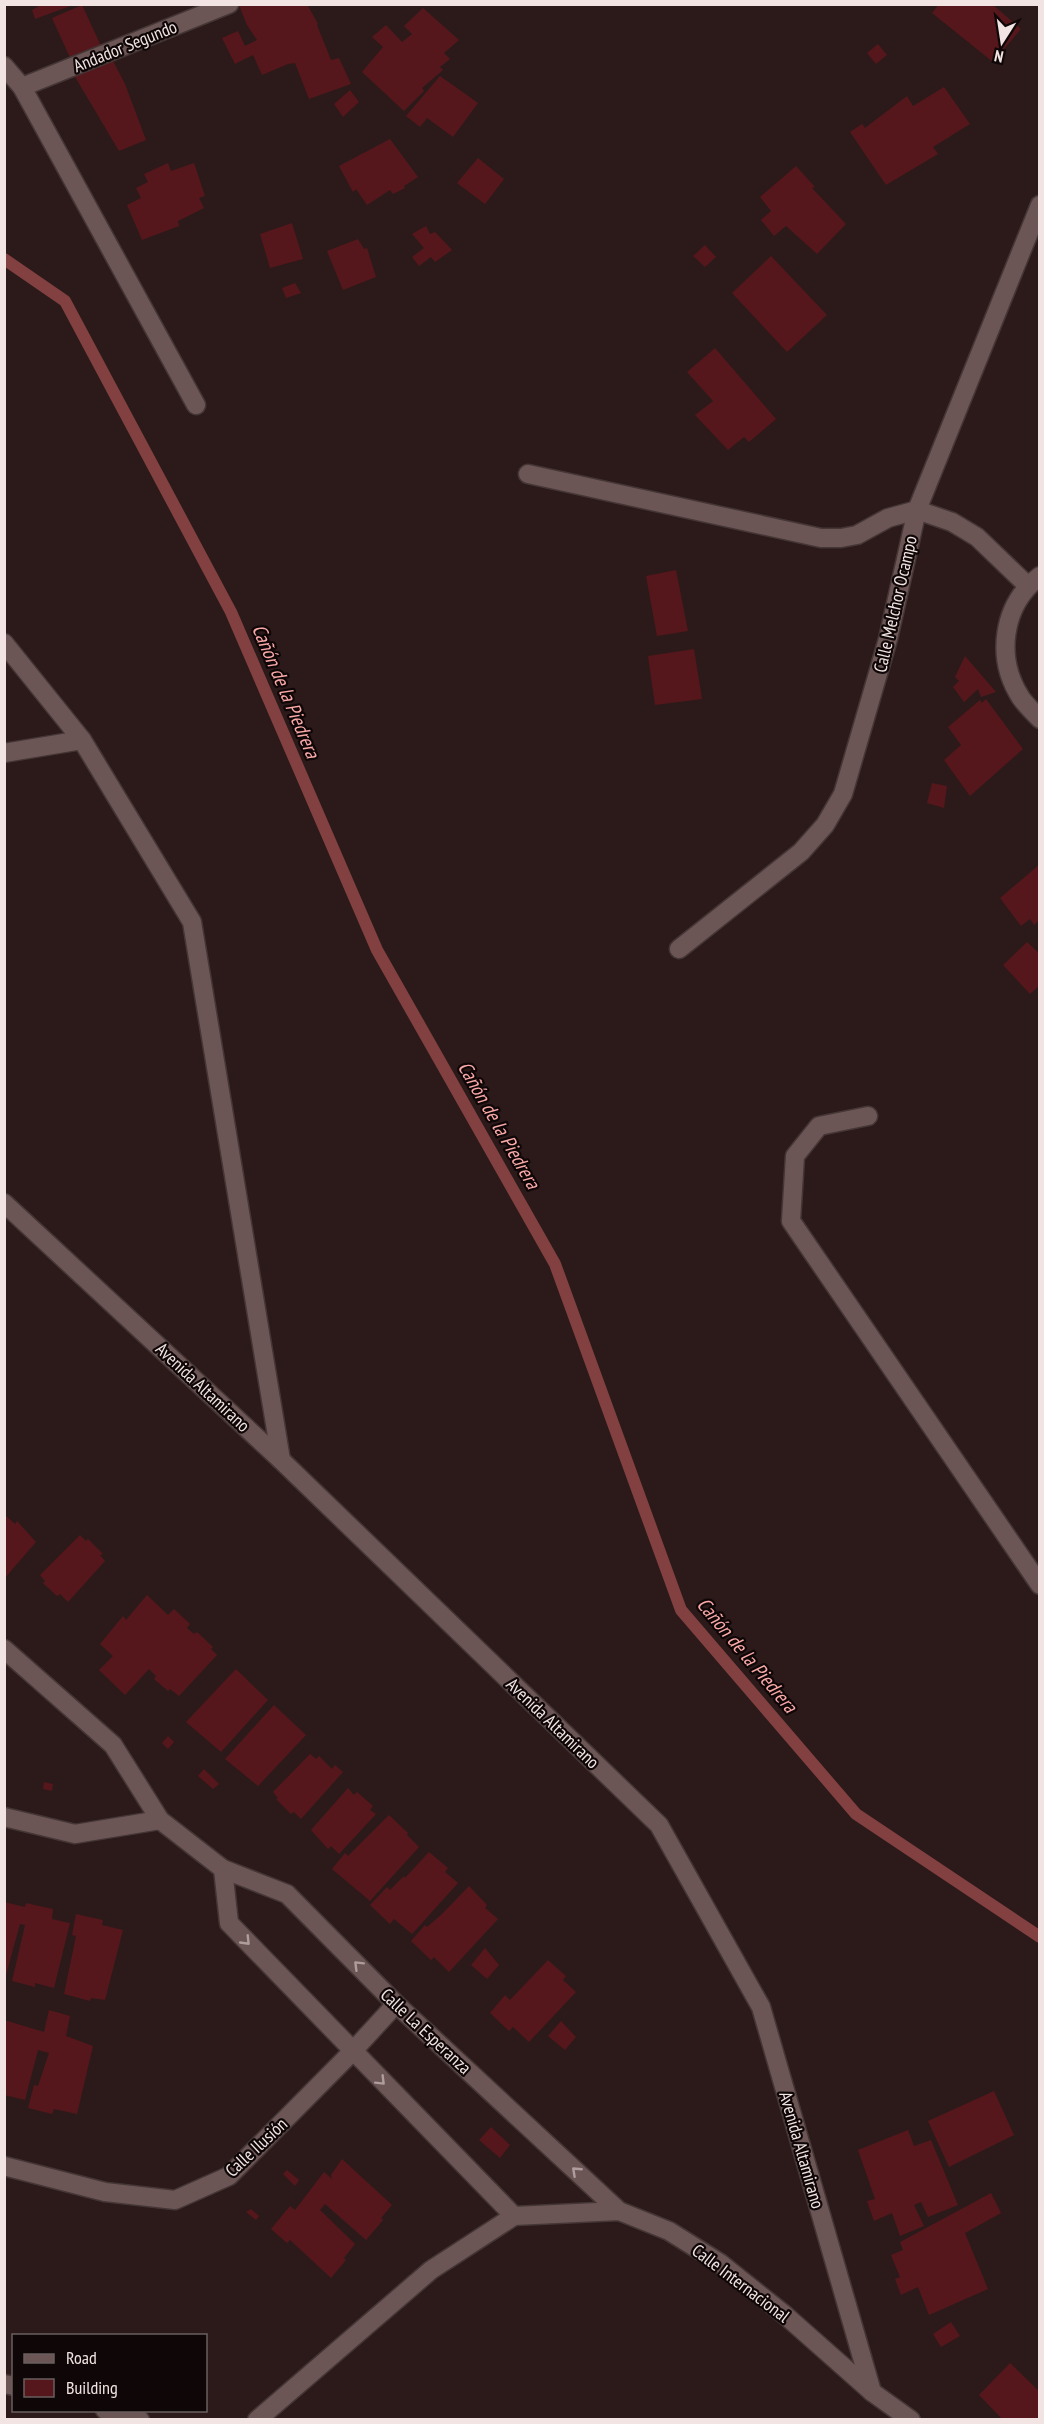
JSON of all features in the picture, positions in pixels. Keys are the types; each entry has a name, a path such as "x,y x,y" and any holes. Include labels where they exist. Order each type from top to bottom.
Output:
{"street":[{"name":"Andador Segundo","path":"22,87 229,4"},
{"path":"4,66 22,87 196,405"},
{"name":"Calle Melchor Ocampo","path":"679,949 801,852 825,825 843,794 888,639 917,510 1040,206"},
{"path":"528,474 821,538 841,538 857,534 888,518 917,510 952,522 977,537 1033,581 1012,612 1004,644 1008,671 1021,698 1040,719"},
{"path":"4,643 82,740 192,922 281,1460"},
{"path":"4,753 82,740"},
{"path":"868,1116 819,1126 795,1156 791,1221 1040,1585"},
{"name":"Avenida Altamirano","path":"4,1203 281,1460 658,1825 762,2007 872,2392"},
{"path":"4,1649 114,1745 160,1820 75,1834 4,1816"},
{"name":"Calle La Esperanza","path":"160,1820 223,1869 287,1894 396,2004 619,2211"},
{"path":"223,1869 229,1923 514,2216 431,2270 257,2420"},
{"name":"Calle Ilusión","path":"4,2166 105,2192 175,2200 229,2176 352,2052 396,2004"},
{"name":"Calle Internacional","path":"514,2216 619,2211 669,2231 720,2262 785,2315 872,2392 910,2420"},
{"path":"112,2412 140,2420"}],"building":[{"path":"42,4 73,5 35,19 32,10"},
{"path":"240,4 307,4 318,24 331,60 339,58 351,84 309,99 295,63 262,75 253,55 235,64 222,38 238,31 245,46 257,40 247,25"},
{"path":"939,4 992,4 1021,29 993,62 932,13"},
{"path":"82,5 102,48 72,62 52,18"},
{"path":"423,8 459,40 444,53 450,59 440,67 443,70 422,88 424,91 404,111 362,72 383,47 372,37 386,25 402,42 412,34 404,26"},
{"path":"878,44 887,55 876,64 867,53"},
{"path":"110,55 125,84 146,140 119,151 71,70"},
{"path":"440,76 478,103 453,137 427,118 420,127 406,116"},
{"path":"944,87 970,124 933,147 938,154 886,185 850,132 862,124 865,128 907,96 913,106"},
{"path":"350,90 359,102 343,117 334,104"},
{"path":"390,139 418,177 404,186 405,188 393,194 390,190 367,205 356,189 353,192 339,166"},
{"path":"478,158 504,179 485,204 457,183"},
{"path":"168,163 171,171 194,163 205,196 199,198 204,208 178,221 179,226 142,240 127,205 141,198 136,188 148,182 144,174"},
{"path":"796,166 815,187 812,188 846,224 817,254 786,226 774,236 761,220 771,211 760,197"},
{"path":"292,223 303,259 270,268 260,234"},
{"path":"426,226 430,234 435,232 452,250 435,262 431,257 419,266 412,257 424,248 412,234"},
{"path":"358,239 364,249 367,248 376,277 343,290 327,251"},
{"path":"705,245 716,257 705,267 693,256"},
{"path":"771,256 827,315 787,352 732,293"},
{"path":"295,283 301,293 286,298 282,288"},
{"path":"715,348 776,419 749,442 744,437 728,450 695,415 713,401 687,372"},
{"path":"676,570 688,631 657,636 646,576"},
{"path":"694,649 702,699 655,705 648,656"},
{"path":"965,656 996,692 981,697 978,689 964,702 953,687 959,681 955,677"},
{"path":"986,699 1023,749 970,796 944,760 961,745 948,727 980,700 982,703"},
{"path":"932,783 947,786 944,808 927,803"},
{"path":"1040,864 1040,920 1034,925 1030,919 1021,926 1000,898"},
{"path":"1027,942 1040,954 1040,985 1030,994 1003,965"},
{"path":"6,1516 15,1524 17,1521 36,1542 4,1579 4,1518"},
{"path":"80,1535 86,1541 88,1539 103,1554 100,1555 105,1561 68,1602 60,1594 57,1596 43,1583 45,1581 40,1575"},
{"path":"147,1595 168,1615 174,1609 190,1624 187,1628 194,1634 197,1632 213,1647 211,1649 217,1655 179,1696 170,1689 168,1691 154,1679 156,1676 149,1669 125,1695 99,1670 113,1656 100,1644 123,1616 126,1620"},
{"path":"236,1669 268,1700 221,1752 186,1722"},
{"path":"274,1705 306,1735 258,1786 225,1759"},
{"path":"168,1736 174,1742 168,1749 162,1743"},
{"path":"310,1754 316,1759 319,1756 332,1769 335,1765 343,1772 301,1819 294,1812 291,1814 276,1799 278,1798 273,1792"},
{"path":"204,1769 219,1784 213,1789 198,1776"},
{"path":"44,1782 53,1784 52,1791 43,1789"},
{"path":"348,1788 354,1795 357,1792 373,1806 370,1810 376,1814 339,1854 331,1846 328,1849 311,1830"},
{"path":"389,1815 419,1847 370,1901 332,1869 345,1853 348,1856"},
{"path":"429,1852 448,1868 445,1872 458,1883 412,1934 394,1919 390,1924 370,1905 387,1887 390,1890 404,1876 405,1878"},
{"path":"469,1886 487,1905 485,1908 498,1919 449,1972 434,1957 431,1960 411,1941 425,1925 427,1927 442,1914"},
{"path":"4,1902 25,1907 26,1903 53,1909 52,1919 70,1923 54,1988 35,1983 35,1987 12,1981 25,1925 20,1924 6,1975 4,1975"},
{"path":"76,1914 103,1920 102,1925 123,1930 105,2000 91,1998 90,2001 64,1994 76,1936 72,1935"},
{"path":"485,1948 499,1965 487,1979 471,1965"},
{"path":"548,1960 566,1976 563,1980 576,1992 529,2042 513,2027 509,2031 490,2013 505,1995 510,2000"},
{"path":"49,2010 70,2016 66,2036 93,2046 77,2114 54,2109 52,2114 28,2108 34,2085 38,2086 49,2053 38,2050 25,2100 4,2095 4,2020 44,2032"},
{"path":"561,2021 576,2037 565,2050 548,2036"},
{"path":"994,2091 1014,2135 949,2167 928,2121"},
{"path":"491,2127 510,2145 500,2158 479,2140"},
{"path":"908,2130 914,2146 931,2140 958,2205 928,2217 921,2202 914,2205 924,2226 900,2236 892,2213 874,2221 867,2201 875,2199 858,2150"},
{"path":"342,2159 392,2205 366,2240 325,2204 320,2210 355,2244 344,2258 346,2260 331,2278 290,2240 287,2243 271,2229 290,2206 295,2210 324,2172 332,2179 331,2175"},
{"path":"287,2170 299,2180 295,2186 283,2174"},
{"path":"991,2193 1001,2213 965,2233 988,2289 929,2315 918,2287 901,2295 895,2279 900,2277 891,2255 903,2250 900,2242"},
{"path":"251,2209 259,2216 256,2220 246,2212"},
{"path":"951,2322 960,2336 941,2347 933,2334"},
{"path":"1010,2363 1040,2392 1040,2420 1003,2420 979,2395"}],"waterway":[{"name":"Cañón de la Piedrera","path":"4,259 65,301 231,612 377,950 555,1264 681,1610 856,1814 1040,1937"}]}
